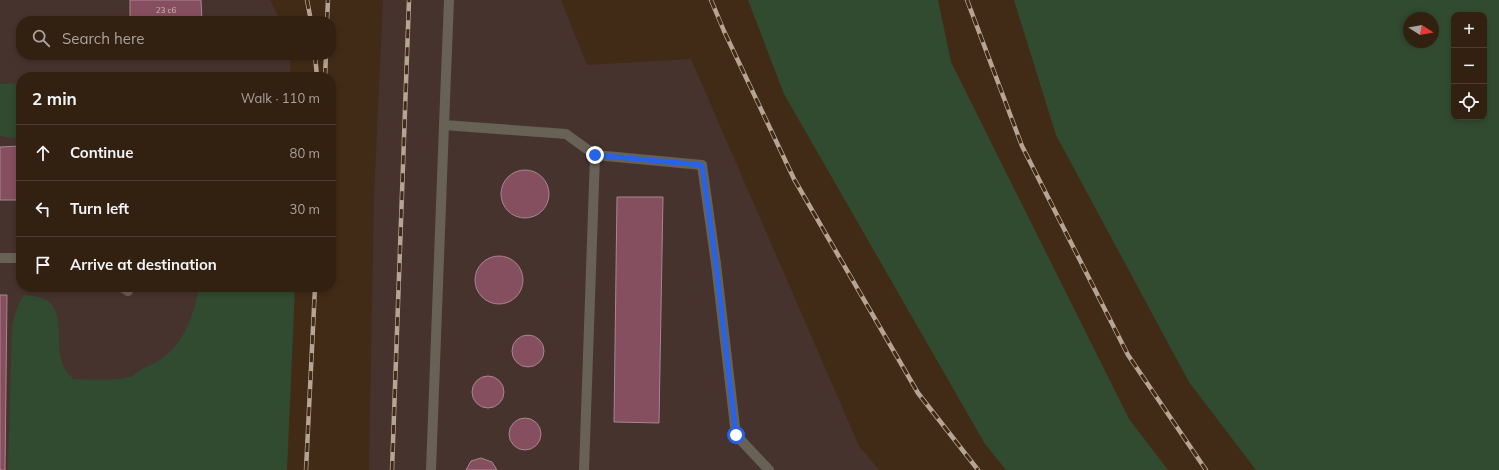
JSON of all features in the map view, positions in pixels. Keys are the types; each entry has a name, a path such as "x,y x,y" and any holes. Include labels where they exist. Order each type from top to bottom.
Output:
{"lane":[{"path":"431,470 448,0"},
{"path":"444,125 566,134 595,155 702,165 716,264 736,435 769,470"},
{"path":"584,470 595,155"},
{"path":"0,258 16,258"}],"shaded area":[{"path":"0,0 270,0 278,16 16,16 16,60 291,60 290,72 16,72 16,292 281,292 272,470 0,470"},
{"path":"383,0 561,0 587,65 691,59 859,446 879,470 369,470 374,196"}],"green space":[{"path":"748,0 938,0 951,62 1129,419 1168,470 1006,470 985,444 784,94"},
{"path":"1014,0 1499,0 1499,470 1256,470 1189,382 1056,135"},
{"path":"16,83 16,138 0,136 0,84"},
{"path":"198,292 295,292 287,470 8,470 12,328 16,311 24,295 40,298 51,303 56,312 58,322 61,358 65,369 73,379 94,380 127,378 159,360 176,345 182,336 194,307"}],"building":[{"path":"130,0 201,0 202,16 130,16"},
{"path":"16,146 16,200 0,200 0,147"},
{"path":"520,170 530,170 539,174 545,180 549,189 549,199 545,208 539,214 530,218 520,218 511,214 505,208 501,199 501,189 505,180 511,174"},
{"path":"617,197 663,197 659,423 614,422"},
{"path":"494,256 504,256 513,260 519,266 523,275 523,285 519,294 513,300 504,304 494,304 485,300 479,294 475,285 475,275 479,266 485,260"},
{"path":"0,295 7,295 5,470 0,470"},
{"path":"525,335 531,335 541,342 544,351 543,357 537,364 531,367 525,367 515,360 512,354 512,348 519,338"},
{"path":"485,376 491,376 501,383 504,392 503,398 497,405 491,408 485,408 475,401 472,395 472,389 479,379"},
{"path":"522,418 528,418 538,425 541,434 540,440 534,447 528,450 522,450 512,443 509,437 509,431 516,421"},
{"path":"481,458 492,462 497,470 466,470 471,461"}],"railway":[{"path":"307,0 310,16"},
{"path":"327,16 328,0"},
{"path":"392,470 409,0"},
{"path":"711,0 724,31 794,179 918,393 978,470"},
{"path":"967,0 1022,146 1128,355 1206,470"},
{"path":"315,60 317,72"},
{"path":"325,72 326,60"},
{"path":"306,470 315,292"}],"route":[{"path":"595,155 702,165 716,264 736,435"}]}
